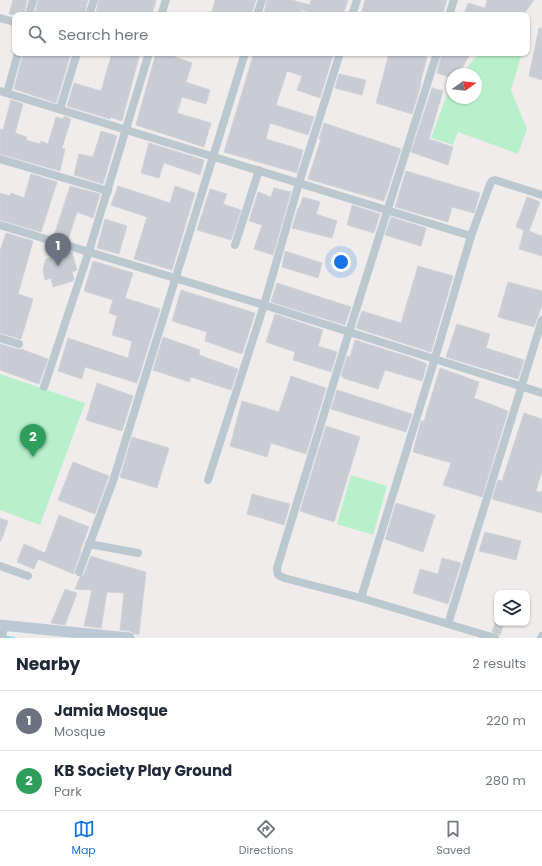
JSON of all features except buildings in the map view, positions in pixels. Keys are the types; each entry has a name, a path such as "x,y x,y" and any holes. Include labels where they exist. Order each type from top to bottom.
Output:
{"street":[{"path":"30,12 33,0"},
{"path":"90,12 94,0"},
{"path":"162,12 166,0"},
{"path":"258,12 262,0"},
{"path":"353,12 357,0"},
{"path":"450,12 454,0"},
{"path":"0,18 12,21"},
{"path":"17,56 3,92 471,236"},
{"path":"60,110 76,56"},
{"path":"44,387 108,191 148,56"},
{"path":"79,572 113,481 244,56"},
{"path":"208,480 264,305 339,56"},
{"path":"437,56 349,332 278,568 278,575 284,578 361,598 496,638"},
{"path":"0,159 108,191"},
{"path":"235,245 259,170"},
{"path":"361,598 471,236 492,181 496,180 542,195"},
{"path":"1,228 89,251 435,358 542,393"},
{"path":"448,624 542,320"},
{"path":"0,338 19,344"},
{"path":"89,544 138,553"},
{"path":"0,566 28,576"},
{"path":"2,630 130,638"}],"green space":[{"path":"477,56 521,56 511,90 527,129 518,154 458,132 453,145 431,138 446,97 446,104 482,104 482,68 467,68"},
{"path":"0,374 85,403 40,525 0,510"},
{"path":"351,475 387,486 373,535 337,524"}],"waterway":[{"path":"5,637 14,638"}],"place":[{"name":"Jamia Mosque","path":"58,266"},
{"name":"KB Society Play Ground","path":"33,457"}]}
